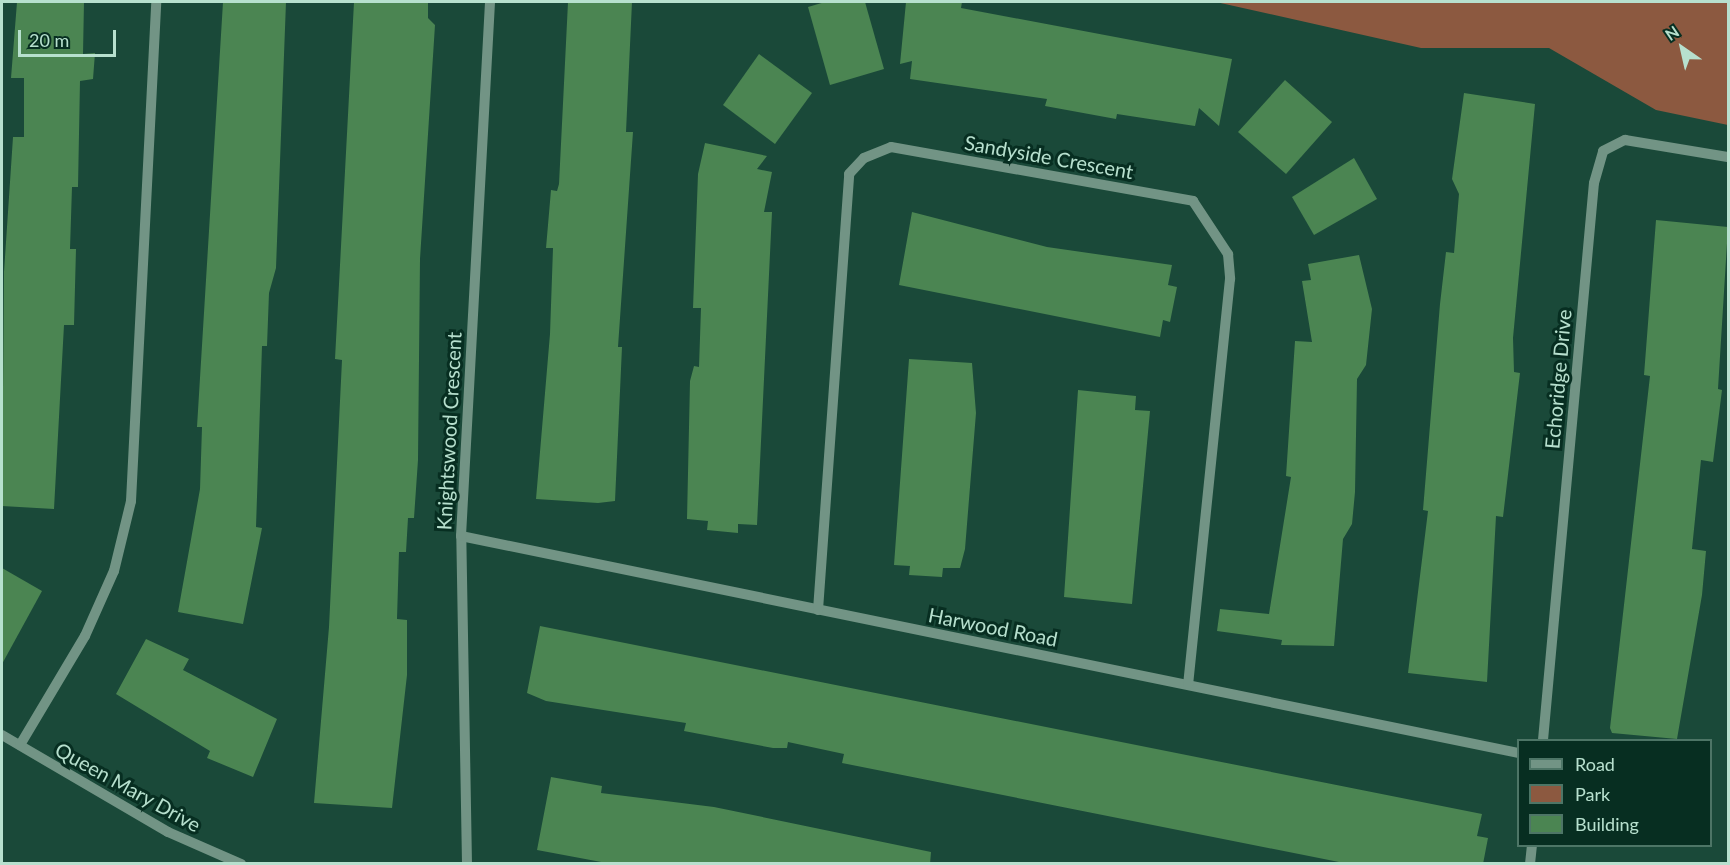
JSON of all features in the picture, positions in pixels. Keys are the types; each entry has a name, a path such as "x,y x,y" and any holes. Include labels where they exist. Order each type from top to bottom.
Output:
{"street":[{"path":"20,746 84,636 114,571 131,501 156,2"},
{"name":"Knightswood Crescent","path":"467,864 461,536 490,2"},
{"name":"Echoridge Drive","path":"1543,739 1594,183 1603,151 1625,140 1728,157"},
{"name":"Sandyside Crescent","path":"818,610 849,174 864,158 891,147 1193,201 1228,254 1230,279 1188,684"},
{"name":"Harwood Road","path":"461,536 1517,753"},
{"name":"Queen Mary Drive","path":"2,735 168,832 241,864"},
{"path":"1530,864 1532,847"}],"green space":[{"path":"1216,2 1728,2 1728,125 1656,110 1549,48 1421,48"}],"building":[{"path":"17,2 84,2 83,54 95,53 93,79 80,81 78,187 72,187 70,249 76,249 74,325 64,325 54,509 2,506 4,272 13,137 24,137 24,78 11,78"},
{"path":"223,2 286,2 276,268 269,293 267,346 262,346 256,527 262,528 243,624 178,612 200,489 202,427 197,427"},
{"path":"354,2 428,2 428,18 435,25 420,259 418,460 414,518 408,518 406,552 399,552 397,619 407,620 407,675 392,808 314,803 329,627 342,360 335,359"},
{"path":"568,2 632,2 626,132 633,132 618,347 622,347 615,501 598,503 536,499 550,334 553,248 546,248 551,190 557,191 559,184"},
{"path":"825,2 865,2 884,69 830,85 808,7"},
{"path":"906,2 962,2 961,8 1232,59 1219,126 1199,108 1195,126 1117,114 1116,119 1045,106 1047,99 910,79 912,61 900,64"},
{"path":"759,54 812,93 775,144 723,105"},
{"path":"1285,80 1332,122 1286,174 1238,132"},
{"path":"1464,93 1535,104 1513,338 1514,372 1520,373 1503,517 1496,516 1487,682 1408,673 1428,511 1423,510 1440,304 1446,252 1454,253 1459,194 1452,179"},
{"path":"705,143 767,156 757,169 772,172 764,212 772,212 757,525 738,524 738,533 707,530 708,521 687,519 690,381 694,366 699,367 701,308 693,308 698,174"},
{"path":"1354,158 1377,199 1314,235 1292,197"},
{"path":"912,212 1047,247 1172,265 1168,285 1177,287 1170,322 1163,320 1160,337 899,285"},
{"path":"1656,220 1728,227 1718,389 1722,390 1713,462 1701,460 1692,549 1706,551 1702,595 1677,739 1612,733 1610,728 1650,376 1644,375"},
{"path":"1359,255 1372,309 1366,365 1357,379 1355,492 1352,524 1343,539 1334,646 1281,645 1282,640 1217,631 1220,609 1269,614 1291,477 1286,476 1295,341 1312,342 1302,281 1311,280 1308,264"},
{"path":"909,359 972,363 976,413 965,549 960,568 943,568 942,577 909,575 910,566 894,565"},
{"path":"1078,390 1136,396 1135,410 1150,411 1132,604 1064,597"},
{"path":"2,568 42,591 2,664"},
{"path":"540,626 1482,814 1477,836 1488,838 1483,864 1349,864 842,763 844,754 788,742 787,748 773,748 684,731 686,723 546,701 527,693"},
{"path":"146,639 189,659 183,670 277,719 253,777 207,758 210,751 116,694"},
{"path":"551,777 602,786 601,793 714,807 931,852 930,864 612,864 537,850"}]}
